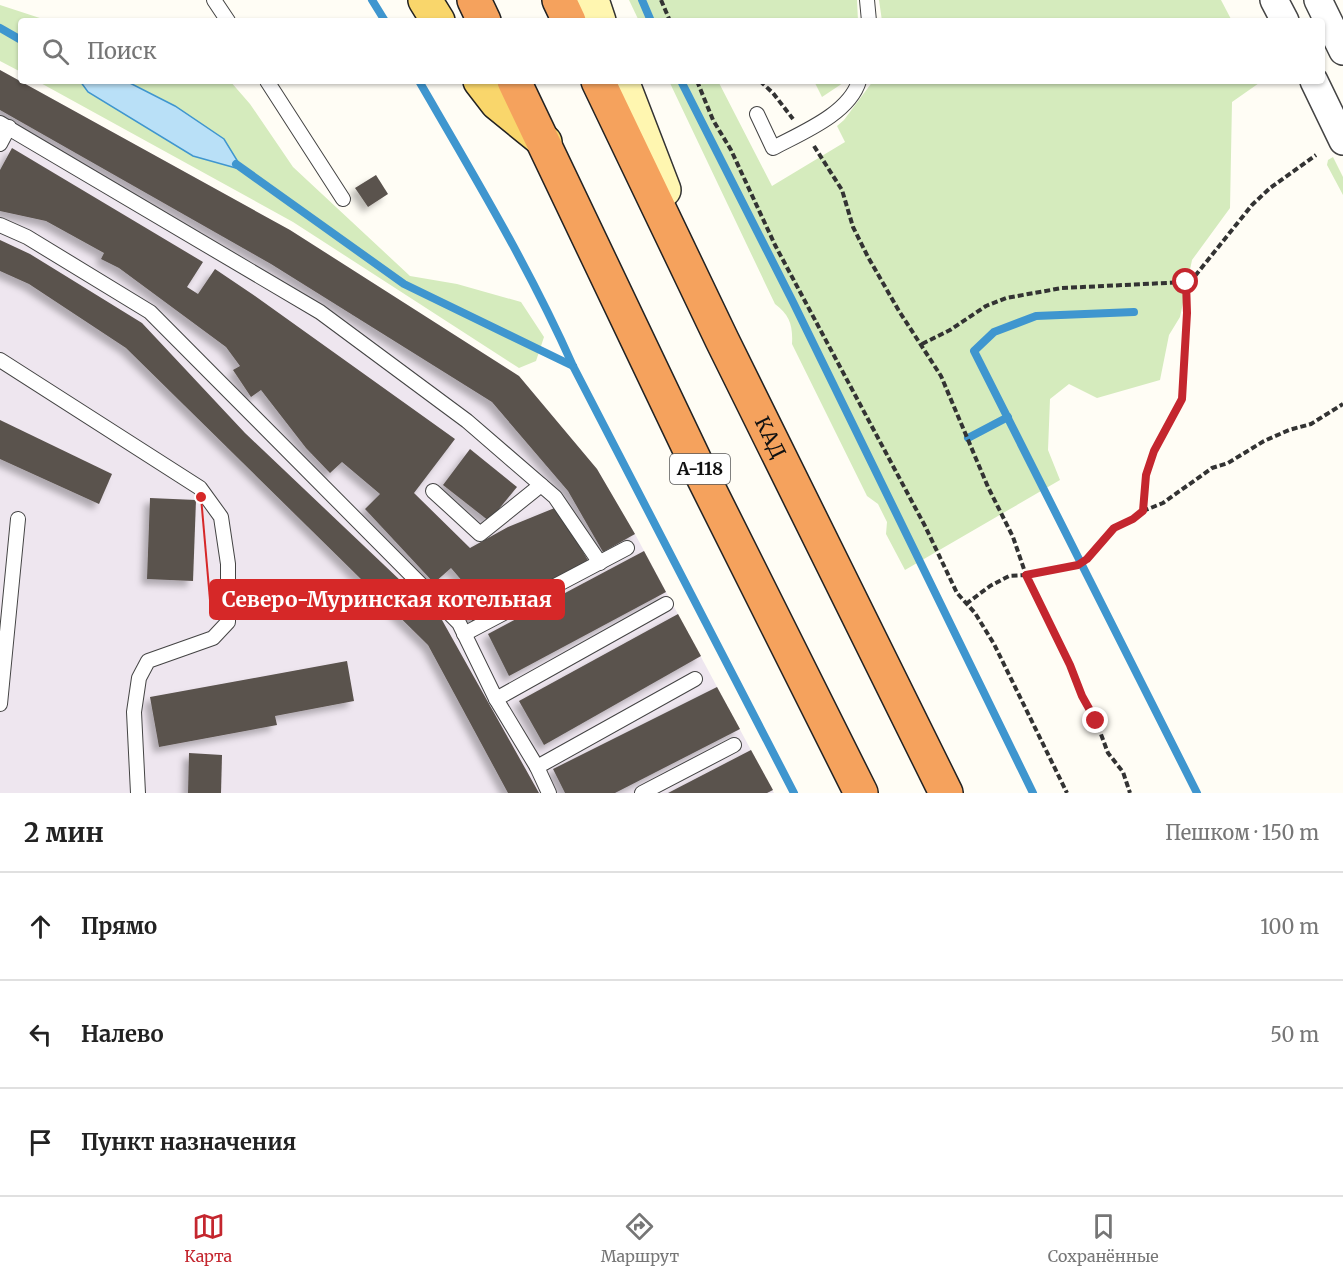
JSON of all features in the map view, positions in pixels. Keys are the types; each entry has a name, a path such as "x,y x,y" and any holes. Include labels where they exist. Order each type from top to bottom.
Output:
{"highway":[{"path":"474,0 483,18"},
{"path":"560,0 569,18"},
{"name":"А-118","path":"516,84 698,467 861,793"},
{"name":"КАД","path":"599,84 722,340 946,793"}],"main road":[{"path":"425,0 436,18"},
{"path":"592,0 598,18"},
{"path":"482,84 496,103 545,142"},
{"path":"623,84 722,340"}],"street":[{"path":"1274,0 1283,18"},
{"path":"1318,0 1343,51"},
{"path":"1315,84 1343,141"}],"lane":[{"path":"214,0 226,18"},
{"path":"867,0 869,18"},
{"path":"269,84 343,199"},
{"path":"757,114 773,147 827,119 856,91 858,84"},
{"path":"0,144 5,125 320,312 467,421 555,496 600,563"},
{"path":"0,225 27,237 150,312 459,623 496,699 537,766 549,793"},
{"path":"0,360 200,488 221,517 228,564 228,622 213,638 148,662 139,678 134,712 138,793"},
{"path":"433,491 480,534 541,485"},
{"path":"0,704 18,519"},
{"path":"464,634 627,548"},
{"path":"496,699 666,604"},
{"path":"537,766 695,680"},
{"path":"642,793 734,745"}],"path":[{"path":"661,0 669,18"},
{"path":"698,84 713,120 731,150 775,245 925,526 957,593 975,613 993,644 1067,793"},
{"path":"763,84 804,132 830,168 842,190 853,227 868,257 899,311 941,376 988,487 1013,537 1026,575 1070,665 1082,696 1096,721 1108,753 1123,772 1130,793"},
{"path":"922,344 950,330 986,306 1005,298 1072,288 1186,282 1195,276 1252,205 1270,188 1316,156"},
{"path":"1143,511 1146,475 1154,451 1182,399 1186,346 1186,282"},
{"path":"966,604 990,586 1010,576 1078,565 1087,559 1114,528 1133,519 1143,511 1163,503 1212,468 1228,463 1264,441 1289,430 1311,424 1343,404"}],"shaded area":[{"path":"0,70 18,80 18,84 25,84 290,230 519,376 597,469 635,534 774,793 0,793"}],"green space":[{"path":"629,0 857,0 858,18 638,18"},
{"path":"879,0 1221,0 1230,18 882,18"},
{"path":"0,5 40,18 18,18 18,70 0,61"},
{"path":"42,84 233,84 250,104 293,167 410,276 457,284 521,302 544,337 536,361 519,368 293,222"},
{"path":"670,84 720,84 772,186 845,142 837,126 871,84 1258,84 1232,102 1230,208 1192,260 1180,317 1169,335 1160,380 1097,398 1069,384 1050,399 1048,450 1060,480 905,570 886,534 887,522 878,504 867,496 792,344 790,321 775,304"},
{"path":"816,84 842,84 822,97"},
{"path":"1333,157 1343,177 1343,195 1327,165 1328,160"}],"water":[{"path":"82,84 132,84 175,106 224,139 243,170 193,156 88,92"}],"building":[{"path":"0,70 18,80 18,84 25,84 290,230 519,376 597,469 635,534 603,552 568,491 492,402 271,264 0,110"},
{"path":"12,148 203,262 187,287 198,294 215,269 455,439 414,493 470,548 508,527 557,507 589,562 522,594 474,623 455,601 470,590 451,568 434,583 365,509 380,494 342,462 330,473 306,448 261,390 251,397 233,370 240,366 226,347 119,268 101,259 104,253 46,221 0,211 0,170"},
{"path":"376,175 388,194 368,207 355,188"},
{"path":"0,240 30,254 142,323 245,433 442,620 539,793 508,793 428,645 126,348 29,284 0,271"},
{"path":"0,420 112,474 99,504 0,459"},
{"path":"470,449 517,487 489,521 443,485"},
{"path":"150,498 196,500 193,581 147,579"},
{"path":"644,551 666,592 509,676 488,634"},
{"path":"678,614 701,656 544,745 519,701"},
{"path":"347,661 354,701 275,716 277,725 159,747 150,697"},
{"path":"717,687 740,729 615,793 565,793 553,769"},
{"path":"751,750 773,790 767,793 668,793"},
{"path":"189,753 222,755 221,793 188,793"}],"waterway":[{"path":"372,0 383,18"},
{"path":"642,0 650,18"},
{"path":"0,28 18,38"},
{"path":"421,84 538,293 573,366 794,793"},
{"path":"683,84 793,302 1033,793"},
{"path":"236,164 404,284 573,366"},
{"path":"1134,312 1036,316 994,332 974,351 1197,793"},
{"path":"968,438 1008,417"}],"place":[{"name":"Северо-Муринская котельная","path":"201,497"}],"route":[{"path":"1096,721 1082,696 1070,665 1026,575 1078,565 1087,559 1114,528 1133,519 1143,511 1142,499 1146,475 1154,451 1182,399 1187,313 1186,282"}]}
